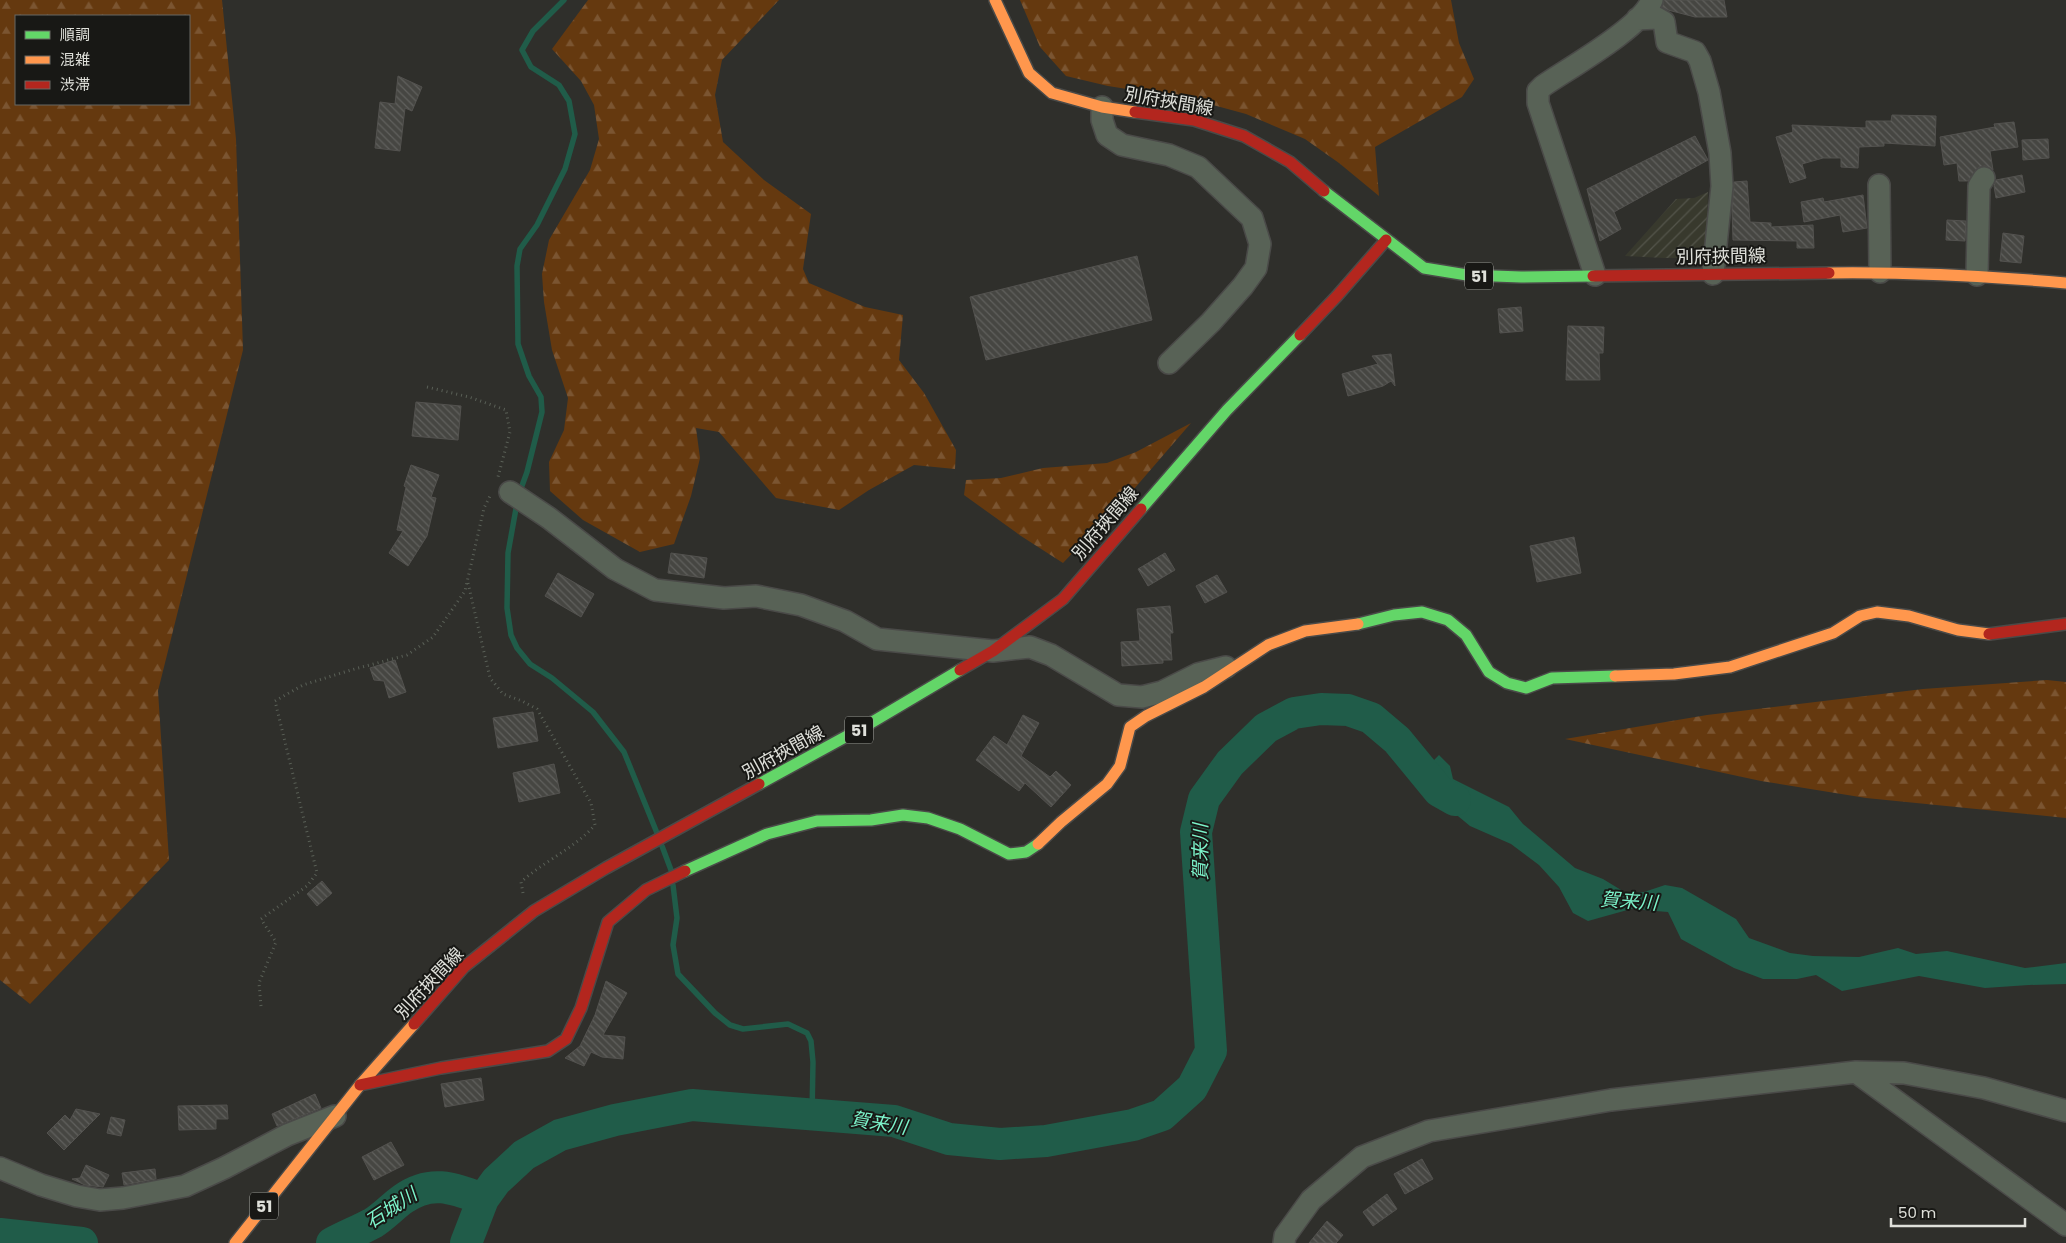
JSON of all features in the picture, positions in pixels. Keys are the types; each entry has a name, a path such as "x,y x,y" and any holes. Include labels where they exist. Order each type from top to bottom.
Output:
{"main road":[{"name":"別府挾間線","path":"995,0 1029,73 1052,93 1102,107 1194,120 1244,136 1290,162 1327,194 1424,268 1459,274 1521,277 1595,274 1880,272 1977,275 2066,283"},
{"name":"別府挾間線","path":"234,1243 360,1085 464,967 534,911 606,868 869,724 993,652 1064,599 1227,410 1337,296 1386,240"},
{"path":"360,1085 441,1068 548,1051 566,1039 582,1008 608,922 646,890 710,858 767,834 817,821 871,820 904,815 928,818 960,829 1009,854 1026,852 1044,840 1061,822 1107,784 1120,766 1130,727 1146,716 1204,687 1268,645 1305,631 1353,625 1394,615 1422,612 1448,620 1466,635 1489,672 1507,683 1526,688 1552,678 1566,676 1674,674 1730,667 1833,633 1860,616 1878,612 1909,616 1958,630 1987,634 2066,624"}],"street":[{"path":"1595,274 1538,103 1538,91 1602,47 1637,20 1652,0"},
{"path":"1637,20 1657,18 1664,22 1668,42 1695,52 1700,60 1709,92 1718,145 1722,186 1713,274"},
{"path":"1102,107 1102,120 1106,135 1122,145 1169,155 1198,167 1252,218 1260,244 1256,268 1243,286 1211,322 1170,363"},
{"path":"1977,275 1979,186 1984,178"},
{"path":"1879,184 1880,272"},
{"path":"499,490 550,518 615,569 656,590 724,598 756,596 801,605 845,621 876,639 993,652 1030,647 1051,655 1118,695 1142,698 1162,692 1198,674 1235,665"},
{"path":"1856,1072 2066,1225"},
{"path":"1284,1243 1286,1236 1311,1200 1362,1157 1429,1131 1611,1100 1856,1072 1904,1073 1984,1088 2066,1111"},
{"path":"0,1168 41,1185 77,1196 100,1200 123,1198 185,1186 287,1135 335,1116"}],"path":[{"path":"261,1006 259,983 276,942 261,919 307,886 317,873 275,701 303,685 407,655 433,637 465,591 484,508 499,490 510,432 506,410 469,397 427,388"},
{"path":"467,580 490,678 503,694 537,709 590,803 595,825 587,834 535,868 520,882 524,898"}],"shaded area":[{"path":"1708,192 1706,258 1625,256 1676,199 1694,198"}],"green space":[{"path":"0,0 222,0 236,139 243,350 158,691 169,860 30,1004 0,980"},
{"path":"588,0 779,0 722,60 715,95 723,142 764,180 811,214 803,269 809,283 865,307 903,315 899,360 924,393 956,450 955,469 914,465 869,490 839,510 776,498 719,432 696,428 700,458 691,496 674,544 640,552 583,520 550,491 549,462 564,430 568,398 552,350 544,302 542,274 549,240 590,170 599,139 594,105 581,81 552,49"},
{"path":"1020,0 1451,0 1459,43 1474,79 1462,97 1375,147 1379,196 1339,163 1305,139 1246,114 1191,99 1108,86 1066,76 1040,47"},
{"path":"1191,423 1134,489 1063,563 1021,536 964,495 966,480 1001,478 1043,468 1107,463 1136,452"},
{"path":"2047,680 2066,682 2066,818 1866,798 1761,781 1565,739 1707,715 1923,689"}],"water":[{"path":"1439,755 1450,766 1453,779 1509,807 1523,824 1575,868 1603,879 1626,893 1644,892 1665,885 1682,888 1736,919 1749,938 1790,953 1813,956 1859,957 1898,948 1916,954 1947,951 2025,968 2066,963 2066,984 1985,988 1919,976 1842,991 1816,975 1797,979 1763,979 1734,968 1681,939 1668,912 1631,909 1588,921 1573,913 1559,887 1539,865 1511,844 1470,826 1430,793 1417,777"}],"building":[{"path":"1664,0 1724,0 1727,17 1695,17 1668,10 1662,7"},
{"path":"398,76 422,87 412,111 405,108 400,151 375,148 380,102 395,104"},
{"path":"1892,115 1936,116 1935,146 1884,143 1884,146 1859,147 1858,168 1841,167 1841,158 1823,158 1802,164 1806,178 1790,183 1776,137 1793,132 1792,125 1866,128 1866,121 1891,121"},
{"path":"2014,122 2018,147 1990,151 1993,170 1985,166 1979,167 1968,181 1959,181 1957,163 1944,165 1940,137 1995,127 1994,124"},
{"path":"1695,136 1708,160 1614,212 1621,229 1600,241 1587,189"},
{"path":"2048,139 2049,158 2023,160 2022,140"},
{"path":"2022,175 2025,192 1996,198 1994,186 1996,180"},
{"path":"1747,181 1750,222 1771,223 1771,227 1813,225 1814,248 1797,248 1797,241 1733,240 1732,210 1734,182"},
{"path":"1863,195 1867,228 1843,232 1840,215 1804,222 1801,202 1823,198 1824,202"},
{"path":"1947,220 1966,221 1965,241 1946,240"},
{"path":"2003,233 2024,236 2021,263 2000,261"},
{"path":"1137,256 1152,320 986,360 970,297"},
{"path":"1521,307 1523,331 1500,333 1498,309"},
{"path":"1568,326 1604,327 1603,353 1599,353 1600,380 1566,380"},
{"path":"1391,354 1395,386 1391,381 1383,386 1348,396 1342,374 1378,364 1372,356"},
{"path":"416,402 461,406 458,440 412,436"},
{"path":"411,465 439,475 431,497 436,498 427,536 408,566 389,553 403,531 397,530 406,487 404,486"},
{"path":"1574,537 1581,573 1537,582 1530,546"},
{"path":"671,553 707,558 704,578 668,573"},
{"path":"1165,553 1175,570 1148,586 1138,569"},
{"path":"558,573 594,594 581,617 545,596"},
{"path":"1217,575 1227,592 1205,603 1196,586"},
{"path":"1170,606 1173,633 1170,633 1172,660 1163,660 1163,663 1122,666 1121,642 1140,641 1137,609"},
{"path":"395,660 406,692 389,698 384,681 374,680 370,668"},
{"path":"533,712 538,741 498,748 493,718"},
{"path":"1023,715 1039,723 1021,756 1050,777 1056,771 1071,785 1051,807 1025,783 1019,791 976,760 994,736 1007,745"},
{"path":"554,764 560,793 519,802 513,773"},
{"path":"322,881 332,893 317,906 307,894"},
{"path":"606,981 627,993 603,1035 625,1037 623,1059 602,1057 591,1052 584,1066 565,1058 580,1046 595,1015"},
{"path":"481,1078 484,1100 445,1107 441,1084"},
{"path":"315,1094 321,1108 277,1126 272,1114"},
{"path":"227,1105 228,1119 216,1119 216,1129 179,1130 178,1106"},
{"path":"76,1109 100,1114 64,1150 47,1133 65,1115 70,1120"},
{"path":"111,1117 125,1120 121,1136 107,1133"},
{"path":"391,1142 404,1165 374,1180 362,1157"},
{"path":"1422,1159 1433,1179 1405,1194 1394,1174"},
{"path":"86,1165 109,1175 103,1187 85,1185 72,1179 80,1178"},
{"path":"155,1169 156,1179 124,1185 122,1173"},
{"path":"1387,1194 1397,1209 1373,1226 1363,1212"},
{"path":"1327,1221 1343,1235 1336,1243 1309,1243"}],"waterway":[{"path":"519,494 527,472 542,412 541,397 529,376 518,344 517,266 520,249 537,225 565,169 575,134 569,101 559,85 531,67 522,50 533,31 564,0"},
{"path":"517,503 508,553 507,608 511,635 517,648 530,664 552,678 593,712 624,752 657,833"},
{"name":"賀来川","path":"466,1243 483,1199 496,1181 524,1155 560,1135 615,1120 692,1105 894,1121 949,1139 1000,1144 1046,1141 1133,1125 1162,1115 1192,1088 1211,1051 1196,832 1204,799 1230,763 1266,728 1294,713 1321,709 1348,710 1371,718 1397,740 1439,791 1455,800"},
{"path":"662,846 671,870"},
{"path":"673,885 677,918 673,945 678,974 715,1013 730,1025 743,1029 788,1024 807,1033 811,1041 813,1062 812,1114"},
{"name":"石城川","path":"332,1243 373,1223 403,1199 423,1189 442,1187 483,1199"},
{"name":"石城川","path":"0,1234 82,1243"}],"traffic: fast":[{"path":"1324,191 1424,268 1467,275 1521,277 1593,276"},
{"path":"1141,509 1227,410 1300,335"},
{"path":"1358,624 1394,615 1422,612 1448,620 1466,635 1489,672 1507,683 1526,688 1552,678 1615,676"},
{"path":"759,784 869,724 960,670"},
{"path":"685,871 767,834 817,821 871,820 903,815 928,818 960,829 1009,854 1026,852 1038,844"}],"traffic: slow":[{"path":"995,0 1029,73 1052,93 1102,107 1135,112"},
{"path":"1829,273 1948,275 2066,283"},
{"path":"1615,676 1674,674 1730,667 1833,633 1860,616 1877,612 1909,616 1958,630 1989,634"},
{"path":"1038,844 1061,822 1107,784 1120,766 1130,727 1146,716 1204,687 1268,645 1305,631 1358,624"},
{"path":"235,1243 360,1085 414,1024"}],"traffic: jam":[{"path":"1135,112 1194,120 1244,136 1290,162 1324,191"},
{"path":"1300,335 1386,240"},
{"path":"1593,276 1829,273"},
{"path":"960,670 993,651 1063,599 1141,509"},
{"path":"1989,634 2066,624"},
{"path":"414,1024 464,967 534,911 606,868 759,784"},
{"path":"360,1085 441,1068 548,1051 566,1039 581,1008 608,922 646,890 685,871"}]}
